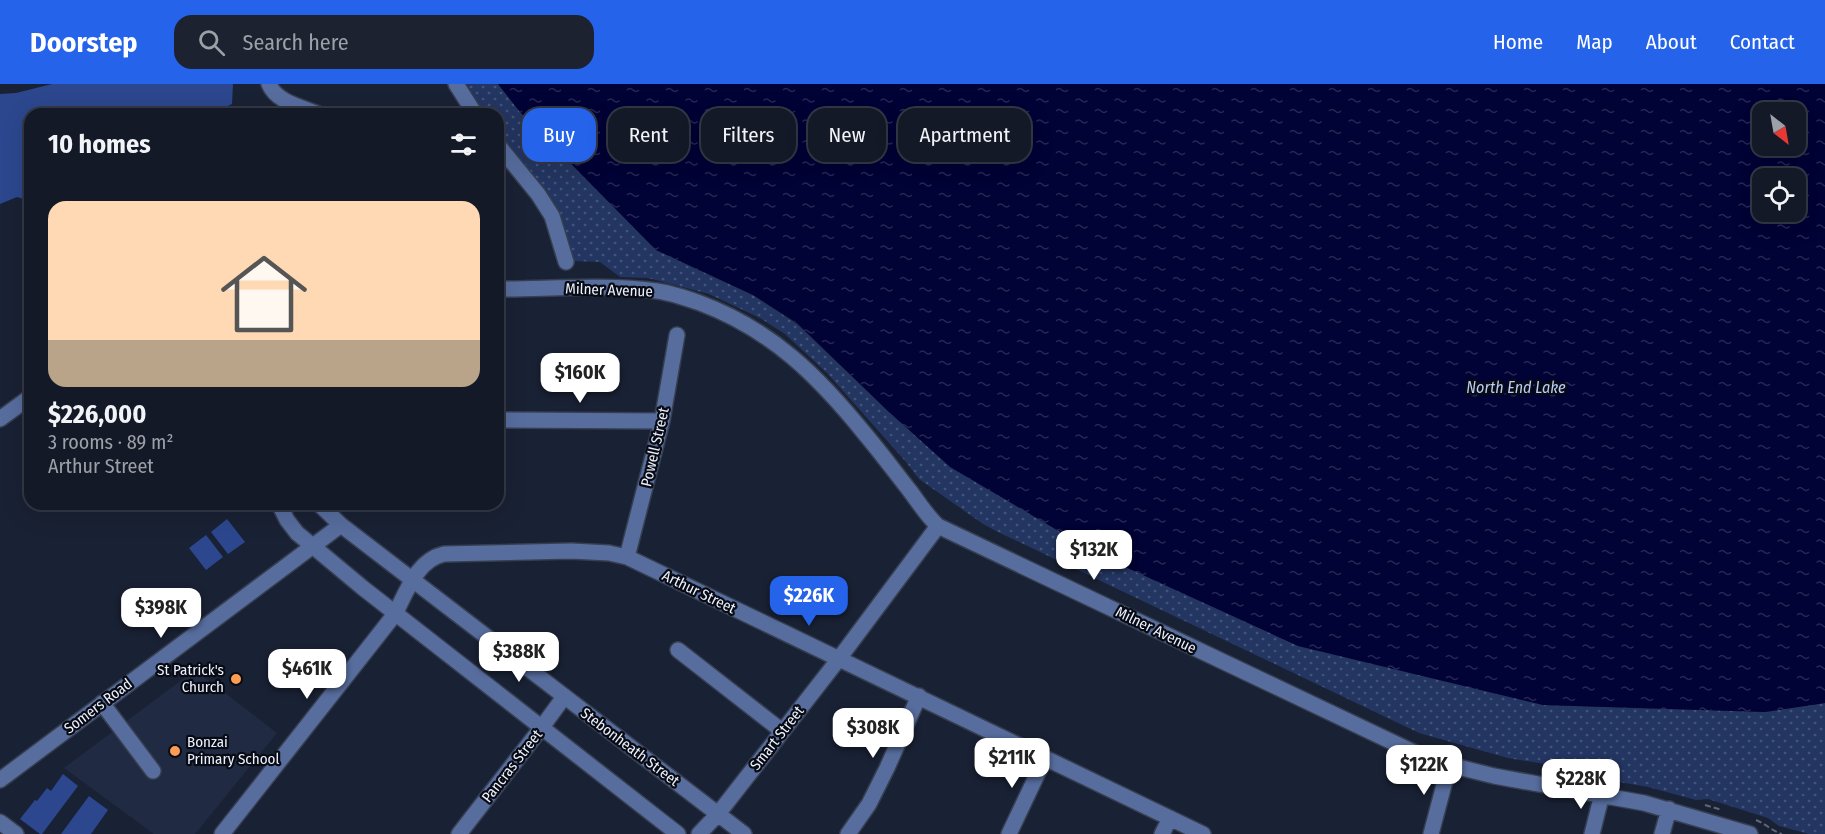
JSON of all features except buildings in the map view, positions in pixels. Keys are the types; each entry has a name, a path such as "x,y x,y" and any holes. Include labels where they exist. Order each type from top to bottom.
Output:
{"street":[{"path":"269,84 274,93 304,108"},
{"path":"456,84 472,108"},
{"path":"504,152 538,194 552,216 566,262"},
{"name":"Milner Avenue","path":"504,289 658,291 710,307 752,327 794,358 818,382 865,434 927,514 939,526 1409,751 1449,766 1494,776 1602,794 1753,827"},
{"name":"Powell Street","path":"627,557 662,421 677,335"},
{"path":"0,419 24,401"},
{"path":"504,420 662,421"},
{"path":"282,510 297,533 395,614 678,834"},
{"name":"Stebonheath Street","path":"325,510 341,525 744,834"},
{"name":"Somers Road","path":"0,780 341,525"},
{"name":"Smart Street","path":"699,834 718,814 838,660 939,526"},
{"name":"Arthur Street","path":"222,834 395,614 413,580 427,561 434,556 444,554 571,551 603,552 627,557 1203,834"},
{"path":"678,650 782,731"},
{"path":"848,834 869,804 919,696"},
{"name":"Pancras Street","path":"459,834 564,697"},
{"path":"102,703 153,771"},
{"path":"1008,834 1045,758"},
{"path":"1431,834 1449,766"},
{"path":"1592,834 1602,794"},
{"path":"1662,834 1669,809"},
{"path":"1162,834 1170,818"},
{"path":"0,822 16,834"}],"path":[{"path":"1701,806 1707,805 1726,811"},
{"path":"1753,827 1765,823 1774,831 1782,834"}],"shaded area":[{"path":"452,84 498,84 522,114 522,162 569,162 656,250 753,295 797,324 889,412 1543,705 1765,712 1825,703 1825,834 1809,834 1779,826 1768,818 1708,799 1696,800 1648,787 1573,774 1564,767 1508,758 1419,733 983,524 919,479 827,373 785,334 760,318 709,294 648,278 620,277 600,262 572,261 563,224 549,202 504,147 504,108 472,108"},
{"name":"Bonzai Primary School","path":"195,670 277,733 195,834 154,834 64,768"}],"water":[{"name":"North End Lake","path":"498,84 1825,84 1825,703 1765,712 1543,705 1298,646 1101,556 950,467 797,323 753,295 656,250 569,162 596,162 596,108 522,108 522,114"}],"place":[{"name":"St Patrick's Church","path":"236,679"},
{"name":"Bonzai Primary School","path":"175,751"}]}
